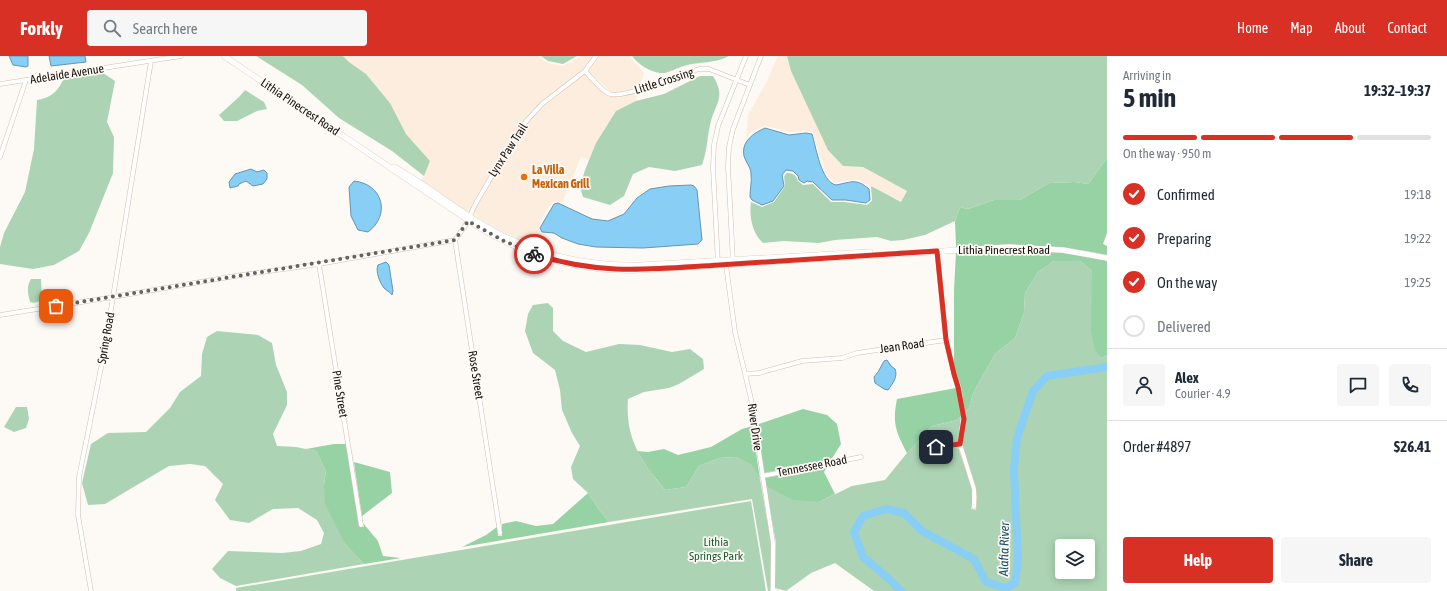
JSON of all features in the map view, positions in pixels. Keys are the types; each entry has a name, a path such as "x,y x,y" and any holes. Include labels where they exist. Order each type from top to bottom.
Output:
{"main road":[{"name":"Lithia Pinecrest Road","path":"224,56 504,241 531,253 558,261 586,267 630,270 733,262 1028,247 1064,250 1107,258"},
{"name":"Lithia Pinecrest Road","path":"718,263 726,265 733,262"}],"street":[{"name":"Adelaide Avenue","path":"0,84 181,56"},
{"name":"Lynx Paw Trail","path":"469,219 476,203 520,128 542,104 585,71 596,56"},
{"path":"718,263 713,168 714,145 718,126 746,56"},
{"path":"733,262 728,166 729,147 733,129 761,56"},
{"name":"Spring Road","path":"92,591 78,515 79,477 113,297 151,61"},
{"name":"Little Crossing","path":"585,71 609,94 617,95 630,93 699,70 709,69 750,85"},
{"path":"0,157 26,80"},
{"path":"0,315 235,276 319,264 455,240 469,219"},
{"name":"Rose Street","path":"455,240 500,533"},
{"path":"937,251 946,340 958,387 964,419 960,444 974,489 974,507"},
{"name":"Pine Street","path":"319,264 361,525"},
{"name":"River Drive","path":"726,265 735,332 751,399 762,476 774,543 775,590"},
{"name":"Jean Road","path":"745,374 759,373 802,361 842,358 858,353 946,340"},
{"path":"925,449 960,444"},
{"name":"Tennessee Road","path":"762,476 862,457"}],"shaded area":[{"path":"343,56 538,56 548,63 563,66 581,56 593,56 584,69 541,102 518,126 474,201 469,213 421,181 430,161 406,134 390,103 366,74"},
{"path":"599,56 629,56 644,73 640,87 617,93 610,91 588,71"},
{"path":"778,56 787,56 791,71 843,166 863,167 907,191 902,202 857,179 834,183 826,173 812,132 790,132 765,126 752,131 746,139 748,115 766,83"},
{"path":"585,74 598,88 609,96 618,98 638,93 636,101 616,111 596,143 589,160 581,157 562,203 558,201 553,202 545,212 538,228 542,234 535,246 504,233 473,215 477,204 521,130 544,106"}],"green space":[{"path":"256,56 343,56 366,74 390,103 406,134 430,161 424,176 392,151 339,118 302,85"},
{"path":"541,56 577,56 563,64 548,61"},
{"path":"632,56 729,56 724,59 690,64 663,73 648,69 641,65"},
{"path":"787,56 1107,56 1107,158 1088,184 1075,182 1049,183 1020,200 994,200 968,209 960,207 955,221 925,235 891,241 877,237 835,240 819,243 783,241 763,243 756,234 752,224 750,213 751,202 762,207 774,202 785,186 784,176 787,173 794,175 803,185 813,184 831,202 867,205 872,201 871,186 901,202 907,191 863,167 843,166 828,150 791,71"},
{"path":"100,71 115,81 107,122 114,137 113,173 89,233 79,251 54,265 33,269 0,264 0,247 4,233 25,192 34,149 37,100 46,98 54,93 60,86 64,77"},
{"path":"700,76 713,76 719,90 718,101 710,125 702,165 675,171 649,167 633,174 624,196 610,205 583,197 580,187 585,170 596,143 616,111 636,101 664,94"},
{"path":"245,90 264,102 267,109 257,111 237,121 224,121 219,115"},
{"path":"1107,158 1107,233 1103,244 1107,246 1107,255 1088,251 1051,247 956,247 955,221 960,207 968,209 994,200 1020,200 1049,183 1075,182 1088,184"},
{"path":"1009,250 1063,253 1107,260 1107,355 1102,358 1095,351 1091,331 1092,271 1080,261 1054,261 1038,272 1025,293 1024,313 1015,338 995,354 973,393 969,408 965,412 961,386 954,368 954,290 956,252"},
{"path":"1054,261 1080,261 1092,271 1093,300 1102,358 1107,355 1107,591 874,591 835,563 811,573 786,591 775,588 776,543 766,486 819,502 852,486 885,480 932,426 957,420 961,416 958,442 923,447 923,452 958,447 972,489 973,497 971,509 976,510 976,488 962,444 966,420 965,412 969,408 973,393 995,354 1015,338 1024,313 1025,293 1038,272"},
{"path":"31,279 41,279 42,300 34,303 30,302 28,293 28,285"},
{"path":"548,303 553,308 553,331 563,341 586,352 619,344 640,345 672,352 690,349 703,359 704,369 679,384 669,388 644,392 628,399 629,426 632,438 642,459 665,490 686,487 699,466 719,458 736,457 753,465 760,479 771,543 770,591 768,591 752,499 609,522 588,493 573,479 571,467 580,446 572,433 562,410 560,390 555,370 533,353 525,331 528,314 533,305"},
{"path":"217,331 258,335 272,343 276,365 287,392 287,405 273,434 277,446 296,447 316,451 326,471 324,485 345,544 364,564 236,586 220,578 212,569 228,551 282,553 301,551 321,544 324,533 317,520 298,508 273,509 249,523 230,520 215,500 223,484 205,466 190,464 169,466 105,504 88,505 82,483 91,444 108,433 146,432 170,408 180,392 201,376 202,354 207,337"},
{"path":"956,388 961,416 957,420 932,426 907,453 896,428 895,415 897,399"},
{"path":"16,407 27,407 29,419 26,428 14,432 4,427"},
{"path":"803,409 827,415 837,424 841,444 831,460 764,473 756,425"},
{"path":"752,426 760,479 752,465 736,457 719,458 699,466 686,487 665,490 649,470 637,451 648,452 664,449 678,455 711,447 742,429"},
{"path":"351,443 354,462 390,472 392,493 362,516"},
{"path":"334,444 346,444 359,527 364,527 363,523 378,541 383,556 401,558 364,564 345,544 325,504 324,485 326,471 316,451 306,449"},
{"path":"828,466 824,472 835,494 819,502 793,500 766,486 765,478"},
{"path":"588,493 609,522 462,547 486,535 497,527 498,536 502,536 502,524 516,521 536,526 553,524"},
{"name":"Lithia Springs Park","path":"751,501 766,591 236,591 236,588"}],"water":[{"path":"9,56 28,56 28,66 13,65"},
{"path":"49,56 85,56 86,62 51,66"},
{"path":"765,128 789,135 806,133 812,134 826,178 836,185 850,182 861,183 869,189 870,200 866,203 846,200 832,200 813,182 807,181 804,183 799,180 798,176 793,171 786,170 782,175 784,186 773,201 762,205 752,200 750,197 751,172 744,156 744,146 749,138"},
{"path":"251,169 257,172 264,170 267,173 267,179 263,184 253,186 246,181 238,186 230,188 229,182 235,174"},
{"path":"354,181 364,183 372,188 380,201 380,217 368,232 358,230 351,216 349,187"},
{"path":"691,185 697,190 702,240 698,244 643,248 596,247 578,244 562,238 554,233 542,232 540,228 554,204 558,203 592,219 608,221 624,214 637,198 650,189"},
{"path":"386,262 389,265 393,291 392,295 382,286 378,274 378,265"},
{"path":"887,360 896,372 894,380 888,390 875,383 874,377 884,361"}],"waterway":[{"name":"Alafia River","path":"901,591 863,557 854,532 863,516 886,509 904,513 922,531 974,559 986,582 1006,588 1015,583 1018,561 1014,469 1017,438 1033,391 1047,376 1107,367"}],"way so far":[{"path":"56,306 235,276 319,264 455,240 468,221 504,241 534,254"}],"place":[{"name":"La Villa Mexican Grill","path":"524,177"}],"route":[{"path":"534,254 586,267 612,270 630,270 937,251 946,340 958,387 964,419 960,444 936,447"}]}
